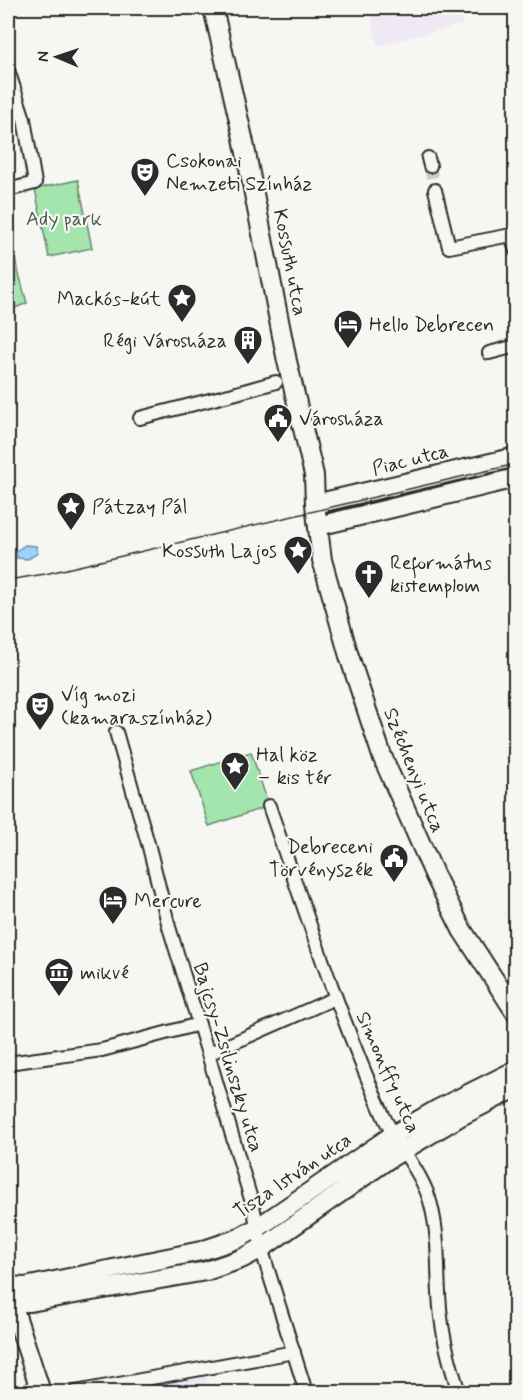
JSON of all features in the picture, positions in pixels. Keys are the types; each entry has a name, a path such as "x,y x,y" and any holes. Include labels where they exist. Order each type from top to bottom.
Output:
{"street":[{"name":"Kossuth utca","path":"213,8 245,149 287,361 314,475 318,526"},
{"path":"8,70 24,119 35,183 8,190"},
{"path":"435,190 449,248 511,236 516,251"},
{"path":"489,353 516,346"},
{"path":"140,418 276,382"},
{"name":"Piac utca","path":"315,504 516,457"},
{"path":"318,526 516,478"},
{"name":"Széchenyi utca","path":"318,526 322,560 352,666 382,756 435,876 462,930 516,1013"},
{"name":"Bajcsy-Zsilinszky utca","path":"116,732 169,927 306,1392"},
{"name":"Simonffy utca","path":"269,806 335,998 384,1118 431,1202 439,1248 438,1278 441,1317 451,1368 459,1392"},
{"path":"208,1054 335,998"},
{"path":"8,1063 102,1050 199,1024"},
{"name":"Tisza István utca","path":"8,1295 25,1287 201,1251 237,1239 257,1228 393,1135 438,1109 516,1070"},
{"path":"8,1295 30,1302 206,1271 241,1259 262,1248 403,1150 459,1117 516,1088"},
{"path":"8,1295 41,1392"},
{"path":"75,1392 294,1352"}],"shaded area":[{"path":"369,8 461,8 463,24 378,46"},
{"path":"206,1376 210,1392 118,1392"}],"green space":[{"name":"Ady park","path":"78,180 92,248 49,257 35,189"},
{"path":"8,234 27,303 8,311"},
{"path":"251,752 269,806 209,826 191,771"}],"water":[{"path":"25,545 36,546 38,553 28,559 17,558 16,551"}],"tunnel":[{"path":"430,166 435,190"}],"tram line":[{"path":"8,580 45,574 516,464"}],"place":[{"name":"Csokonai Nemzeti Színház","path":"145,198"},
{"name":"Mackós-kút","path":"182,324"},
{"name":"Hello Debrecen","path":"348,350"},
{"name":"Régi Városháza","path":"248,366"},
{"name":"Városháza","path":"278,444"},
{"name":"Pátzay Pál","path":"71,532"},
{"name":"Kossuth Lajos","path":"298,576"},
{"name":"Református kistemplom","path":"369,600"},
{"name":"Víg mozi (kamaraszínház)","path":"40,732"},
{"name":"Hal köz – kis tér","path":"235,792"},
{"name":"Debreceni Törvényszék","path":"394,884"},
{"name":"Mercure","path":"113,926"},
{"name":"mikvé","path":"59,998"}]}
